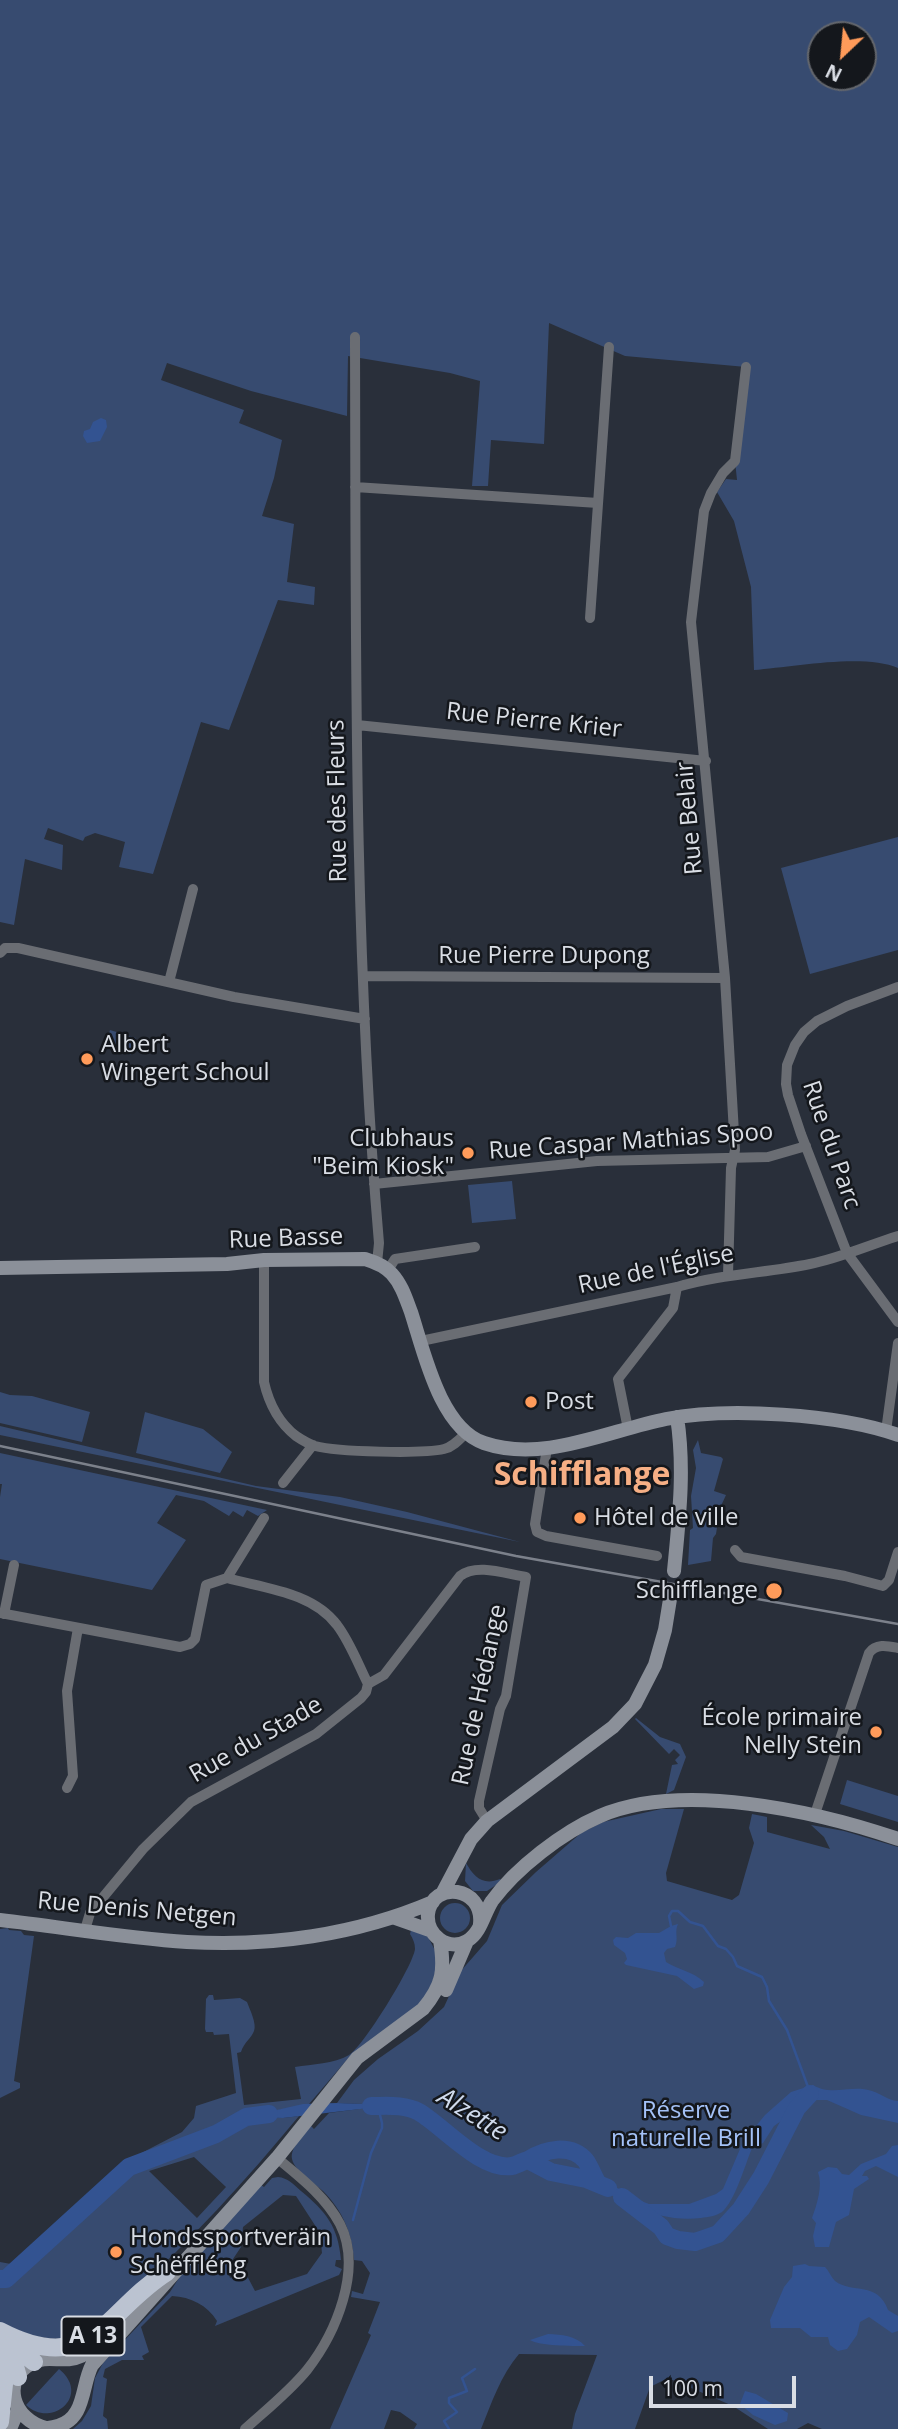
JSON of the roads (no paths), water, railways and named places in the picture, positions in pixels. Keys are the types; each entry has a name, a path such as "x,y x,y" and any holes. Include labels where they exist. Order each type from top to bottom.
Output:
{"highway":[{"name":"A 13","path":"0,2333 28,2345 51,2348 78,2343 104,2329 147,2284 167,2272"},
{"name":"A 13","path":"0,2333 26,2358 34,2362"},
{"path":"0,2350 15,2366 18,2377"},
{"path":"0,2360 4,2384 0,2422"}],"main road":[{"name":"Rue Basse","path":"0,1268 227,1264 264,1259 365,1259 382,1266"},
{"path":"382,1266 403,1291 442,1399 454,1421 479,1441 505,1448 547,1448 677,1417 741,1414 810,1417 860,1424 892,1433"},
{"path":"674,1571 682,1460 677,1417"},
{"path":"234,2206 93,2347 74,2359 44,2359 24,2368 14,2387 14,2399 25,2419 43,2428 57,2427 76,2414 81,2404 85,2376 92,2365 278,2158 357,2058 417,2015 431,1999 443,1973 436,1936 428,1916 471,1839 487,1821 613,1727 635,1704 648,1682 660,1647 671,1593"},
{"path":"438,1898 449,1892 468,1896 487,1894 507,1883 570,1832 602,1815 636,1806 683,1800 736,1802 814,1817 898,1839"},
{"path":"461,1859 461,1878 468,1896 480,1910 480,1924"},
{"path":"326,2098 381,2049 429,2015 446,1991 467,1941 478,1931 492,1902 507,1883"},
{"name":"Rue Denis Netgen","path":"0,1920 184,1942 240,1943 306,1937 395,1918 438,1898"},
{"path":"395,1918 453,1944 467,1941"},
{"path":"56,2359 75,2371 81,2381 83,2393"},
{"path":"10,2429 18,2410"}],"street":[{"name":"Rue des Fleurs","path":"355,337 357,725 365,1019 374,1184 382,1266"},
{"path":"590,618 609,347"},
{"name":"Rue Belair","path":"729,1275 731,1168 734,1159 725,978 691,622 704,511 717,483 735,461 746,367"},
{"path":"355,488 598,503"},
{"name":"Rue Pierre Krier","path":"357,725 706,761"},
{"path":"169,982 192,889"},
{"path":"0,953 5,948 18,948 234,996 365,1019"},
{"name":"Rue Pierre Dupong","path":"364,976 725,978"},
{"name":"Rue du Parc","path":"898,987 847,1006 817,1021 804,1032 787,1065 786,1084 806,1146 847,1253 898,1322"},
{"name":"Rue Caspar Mathias Spoo","path":"374,1184 597,1161 768,1157 806,1146"},
{"name":"Rue de l'Église","path":"421,1341 729,1275 808,1265 898,1236"},
{"path":"382,1266 395,1259 475,1247"},
{"path":"264,1259 263,1366 267,1399 285,1426 313,1445 326,1448 400,1451 437,1449 453,1445 466,1433"},
{"path":"628,1429 618,1379 673,1308 677,1287"},
{"path":"892,1433 898,1343"},
{"path":"284,1483 313,1445"},
{"path":"547,1448 535,1524 537,1532 546,1536 657,1556"},
{"path":"227,1578 264,1518"},
{"path":"735,1550 741,1557 845,1576 880,1586 886,1585 898,1552"},
{"path":"14,1565 2,1613 180,1647 195,1639 205,1585 227,1578 299,1597 323,1610 335,1622 345,1636 368,1684"},
{"name":"Rue du Stade","path":"85,1930 90,1913 157,1833 191,1802 316,1734 361,1698 368,1684 384,1675 460,1576 466,1572 485,1571 526,1577"},
{"name":"Rue de Hédange","path":"487,1821 479,1808 480,1801 499,1709 506,1696 526,1577"},
{"path":"67,1788 73,1776 67,1690 78,1628"},
{"path":"814,1817 868,1655 874,1647 898,1648"},
{"path":"244,2429 293,2386 322,2347 341,2305 348,2270 347,2243 331,2209 278,2158"}],"waterway":[{"path":"671,1926 669,1916 672,1911 678,1911 690,1922 703,1926 718,1946 726,1949 733,1957 737,1966 762,1977 769,2001 787,2030 808,2087"},
{"path":"622,2197 661,2227 667,2236 695,2242 718,2234 741,2209 761,2178 797,2108 810,2094"},
{"name":"Alzette","path":"371,2106 414,2109 488,2162 512,2166 528,2160 551,2172 586,2179 608,2188"},
{"path":"353,2220 371,2153 382,2128 378,2107"},
{"name":"Alzette","path":"0,2279 6,2279 129,2167 216,2134 246,2117 269,2114"},
{"path":"528,2160 550,2151 573,2152 586,2161 597,2182"},
{"name":"Alzette","path":"0,2283 6,2279"},
{"path":"449,2429 444,2421 457,2412 449,2403 449,2398 467,2391 462,2378 475,2369"}],"railway":[{"path":"0,1446 516,1556 898,1624"}],"place":[{"name":"Albert Wingert Schoul","path":"87,1059"},
{"name":"Clubhaus \"Beim Kiosk\"","path":"468,1153"},
{"name":"Post","path":"531,1402"},
{"name":"Hôtel de ville","path":"580,1518"},
{"name":"Schifflange","path":"774,1591"},
{"name":"École primaire Nelly Stein","path":"876,1732"},
{"name":"Hondssportveräin Schëffléng","path":"116,2252"}],"district":[{"name":"Schifflange","path":"582,1476"}],"park label":[{"name":"Réserve naturelle Brill","path":"686,2125"}]}
